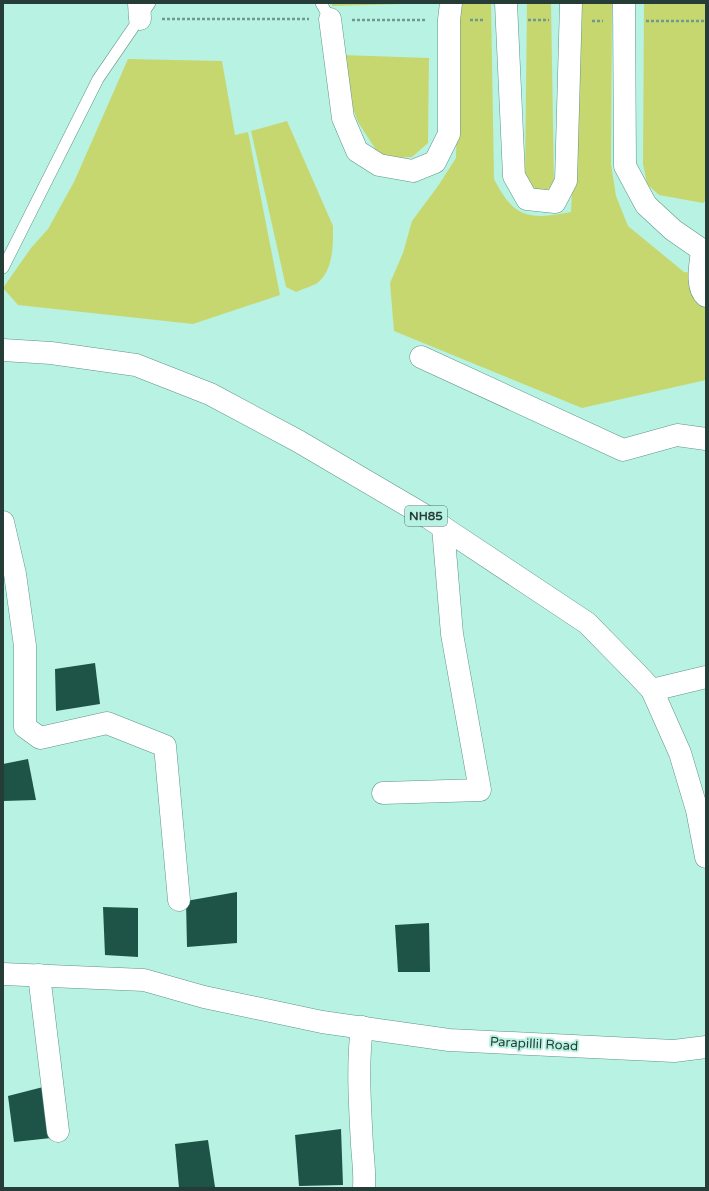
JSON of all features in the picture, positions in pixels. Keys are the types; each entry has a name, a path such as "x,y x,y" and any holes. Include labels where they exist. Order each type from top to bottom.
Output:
{"main road":[{"path":"326,11 343,118 357,151 379,165 413,171 436,162 449,134 450,11"},
{"path":"506,12 514,176 527,199 555,202 566,181 571,12"},
{"path":"624,12 625,166 646,205 673,230 704,250 698,277 706,296"},
{"name":"NH85","path":"3,350 51,353 136,365 210,394 298,441 443,527 588,623 652,690 680,753 697,810 706,857"},
{"path":"420,357 623,450 677,435 706,439"},
{"path":"3,522 15,574 25,646 25,726 40,738 106,723 165,746 179,900"},
{"path":"383,793 480,790 452,634 443,527"},
{"path":"652,690 706,677"},
{"name":"Parapillil Road","path":"3,974 144,980 211,999 322,1022 449,1040 674,1051 706,1047"},
{"path":"39,975 58,1131"},
{"path":"362,1027 359,1049 365,1171 364,1188"}],"lane":[{"path":"3,268 98,79 143,8"}],"path":[{"path":"143,8 326,11 624,12 706,21"}],"green space":[{"path":"332,3 439,3 332,6"},
{"path":"459,3 491,3 494,179 502,193 513,207 521,212 539,216 571,212 578,3 612,3 611,164 616,196 628,226 684,272 706,274 706,380 582,408 394,331 390,283 403,253 412,221 438,186 456,158"},
{"path":"527,3 551,3 554,185 543,192 533,191 525,177"},
{"path":"644,3 706,3 706,200 703,203 659,195 647,184 643,164"},
{"path":"342,55 429,58 428,143 412,157 390,158 376,150 358,122 343,83"},
{"path":"128,59 222,61 235,135 248,132 280,295 193,324 18,305 3,288 31,248 48,229 74,182"},
{"path":"287,121 333,226 331,257 326,272 322,279 316,284 296,292 286,287 251,131"}],"building":[{"path":"95,663 100,704 56,711 55,669"},
{"path":"28,759 36,800 3,801 3,764"},
{"path":"237,892 237,943 187,947 186,901"},
{"path":"103,907 138,908 138,957 105,955"},
{"path":"429,923 430,972 398,972 395,925"},
{"path":"47,1086 51,1138 14,1142 8,1096"},
{"path":"341,1129 343,1185 299,1186 295,1135"},
{"path":"208,1140 215,1187 179,1188 175,1144"}]}
